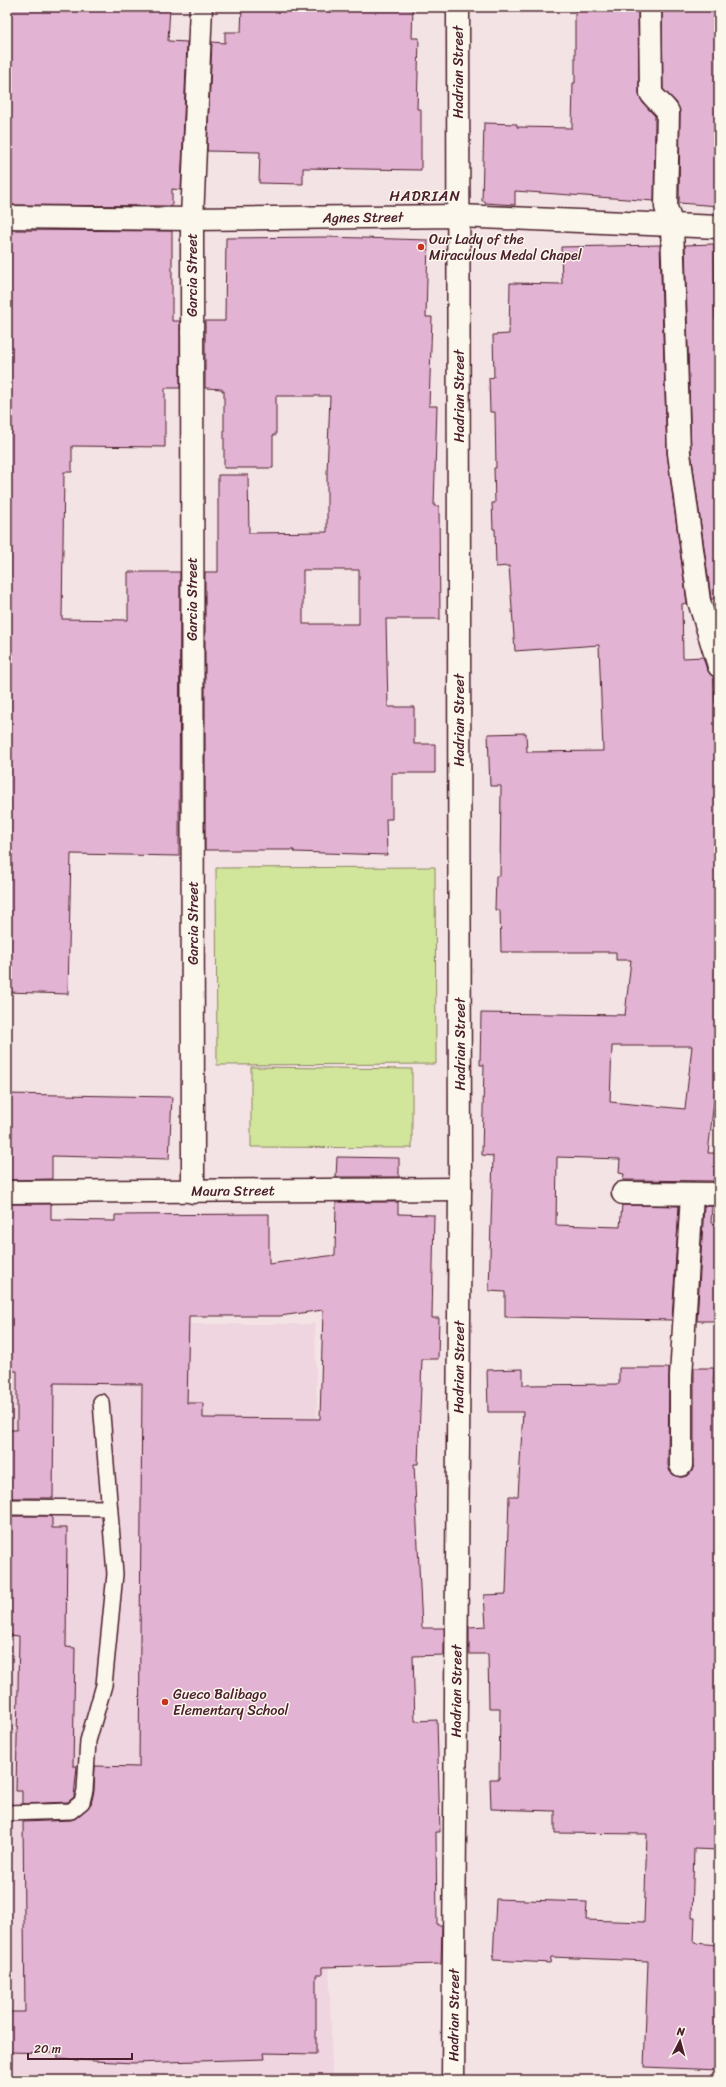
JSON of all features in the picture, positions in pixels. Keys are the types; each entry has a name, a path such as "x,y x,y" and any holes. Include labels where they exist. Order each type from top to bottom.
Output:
{"street":[{"name":"Garcia Street","path":"193,1192 192,219 201,7"},
{"name":"Hadrian Street","path":"453,2080 460,1189 458,7"},
{"path":"650,7 651,93 654,100 664,104 668,112 666,207 672,226 679,453 699,600 719,666"},
{"name":"Agnes Street","path":"7,217 192,219 459,216 719,227"},
{"name":"Maura Street","path":"7,1192 193,1192 460,1189"},
{"path":"623,1193 719,1194"},
{"path":"681,1465 681,1377 692,1194"}],"lane":[{"path":"7,1813 71,1811 82,1802 86,1779 88,1741 104,1685 115,1574 101,1402"},
{"path":"7,1507 109,1508"}],"shaded area":[{"name":"Gueco Balibago Elementary School","path":"7,1324 315,1324 332,2079 7,2080"}],"green space":[{"path":"435,867 436,1064 217,1065 216,868"},
{"path":"251,1067 412,1069 412,1148 251,1147"}],"building":[{"path":"7,7 170,7 168,41 187,42 181,190 172,189 172,206 7,205"},
{"path":"242,7 413,7 412,38 419,38 417,109 421,109 421,170 303,168 303,184 259,183 260,152 207,151 212,42 225,43 225,32 241,32"},
{"path":"575,7 638,7 639,94 643,103 655,116 654,201 515,191 515,205 485,203 485,201 482,201 484,123 517,124 517,127 572,128 573,83 575,83"},
{"path":"662,7 719,7 719,206 679,203 680,112 676,102 663,89"},
{"path":"7,230 172,231 172,321 180,321 180,388 165,388 165,447 72,446 72,472 64,472 62,619 128,620 128,572 180,572 179,856 71,854 68,994 7,992"},
{"path":"328,237 428,240 426,317 432,317 429,406 437,406 434,506 439,506 440,619 386,619 388,707 414,707 414,744 435,744 435,773 392,773 392,819 386,819 387,855 294,852 294,850 205,850 205,572 218,572 218,475 248,475 249,533 327,532 327,473 330,396 276,396 276,435 273,435 273,468 224,468 224,391 222,391 222,389 205,388 205,321 225,321 226,238","holes":["303,570 359,570 359,624 303,624"]},
{"path":"714,244 715,320 718,320 719,598 711,599 691,452 685,245"},
{"path":"660,245 667,453 687,603 682,604 683,658 703,657 707,670 714,677 715,703 719,703 719,1092 715,1092 708,1153 716,1153 714,1181 623,1180 624,1174 619,1173 620,1159 557,1157 556,1225 620,1227 622,1205 679,1206 672,1320 505,1317 505,1292 489,1291 493,1156 482,1155 484,1065 480,1065 481,1013 625,1015 631,960 616,960 616,952 501,952 500,910 495,910 496,876 500,876 501,786 490,786 488,734 526,733 527,752 603,751 599,645 515,651 509,566 496,567 495,529 493,529 492,503 495,503 495,412 490,412 489,378 494,377 493,335 509,334 510,283 562,284 561,247","holes":["612,1046 692,1046 685,1109 610,1102"]},
{"path":"7,1094 172,1097 169,1159 52,1156 52,1179 7,1180"},
{"path":"337,1157 399,1158 399,1177 336,1177"},
{"path":"336,1202 398,1202 398,1214 434,1215 432,1318 439,1318 438,1359 422,1359 418,1464 414,1464 422,1628 444,1628 444,1655 413,1656 415,1721 437,1720 440,1832 436,1832 437,1925 442,1925 441,1964 322,1967 322,1975 316,1975 316,2054 264,2053 265,2059 133,2063 58,2059 58,2053 7,2052 7,2012 25,2012 23,1822 71,1820 76,1818 91,1804 94,1791 95,1766 139,1767 142,1384 54,1383 53,1498 11,1498 11,1492 7,1492 7,1430 17,1430 17,1371 7,1371 7,1204 51,1204 51,1220 115,1221 115,1215 269,1214 269,1264 335,1255","holes":["323,1310 320,1419 203,1418 203,1403 187,1403 189,1316 280,1316"]},
{"path":"704,1206 712,1206 711,1223 719,1224 719,1307 717,1321 697,1321"},
{"path":"619,1368 669,1368 668,1465 670,1472 675,1476 681,1477 688,1476 694,1465 694,1368 714,1368 713,1384 719,1384 719,1850 694,1849 692,1917 695,1917 694,1943 719,1945 719,2070 644,2067 648,1961 551,1957 550,1963 493,1960 496,1899 587,1902 586,1920 644,1922 647,1834 555,1833 555,1811 491,1809 490,1779 499,1779 500,1708 489,1708 488,1654 469,1654 469,1627 486,1626 484,1595 506,1594 509,1496 518,1496 523,1412 488,1412 487,1370 523,1369 523,1385 619,1384"},
{"path":"11,1516 52,1516 52,1528 67,1528 66,1647 75,1648 73,1766 77,1766 74,1797 68,1802 22,1804 22,1791 16,1791 19,1636 9,1635"}],"place":[{"name":"Our Lady of the Miraculous Medal Chapel","path":"421,247"},
{"name":"Gueco Balibago Elementary School","path":"165,1702"}],"district":[{"name":"HADRIAN","path":"425,196"}]}
